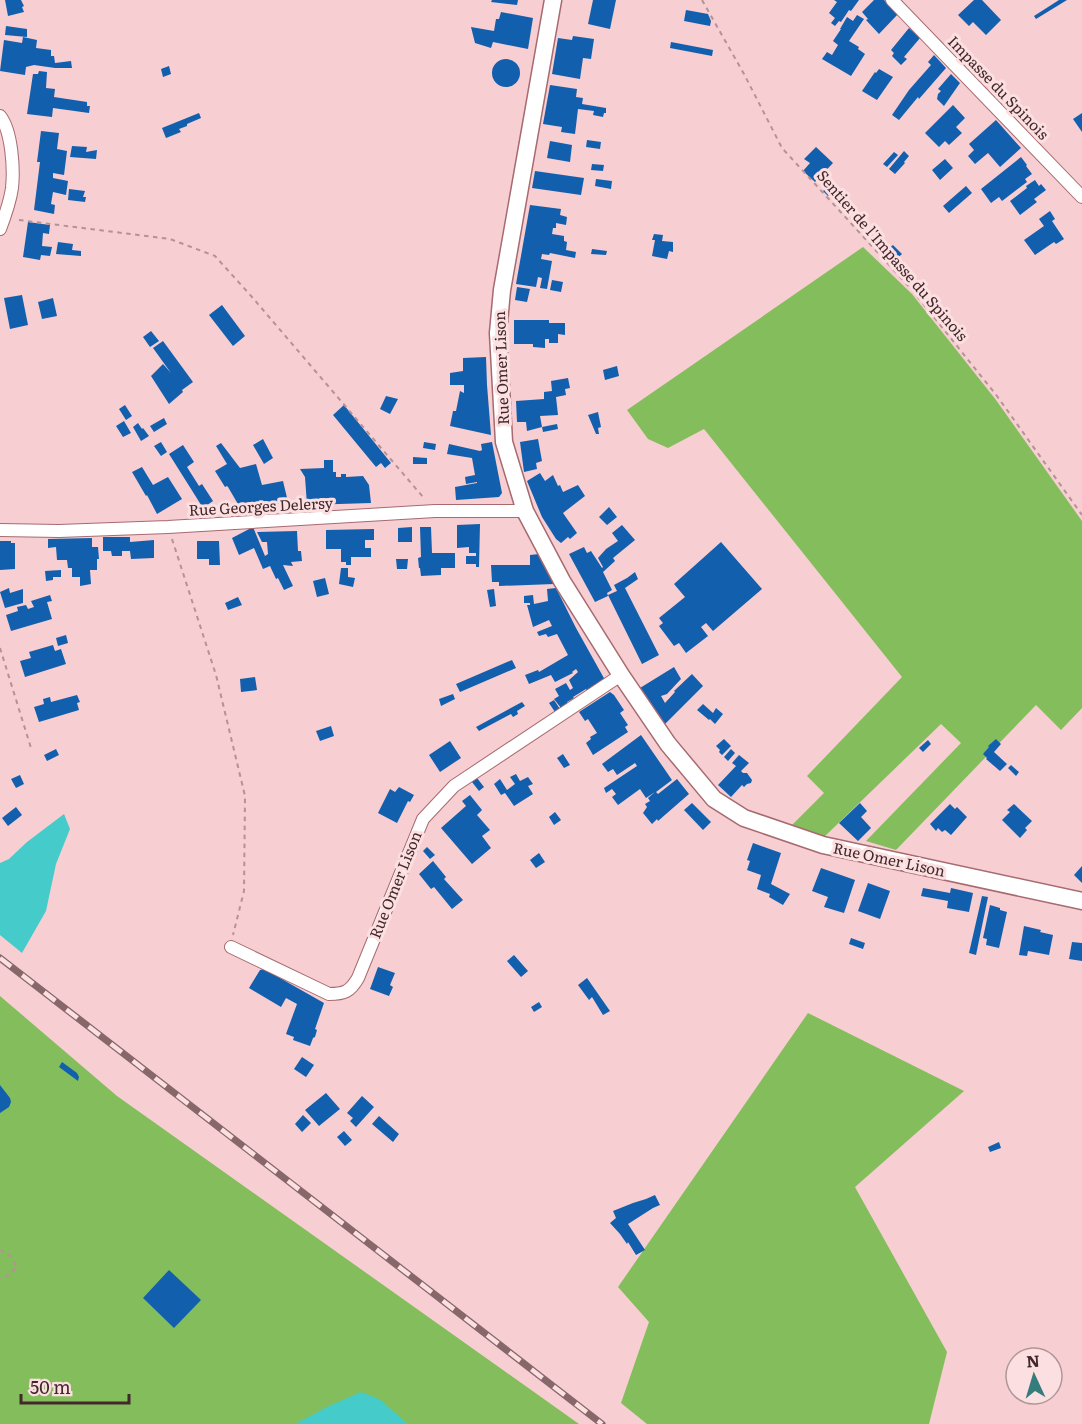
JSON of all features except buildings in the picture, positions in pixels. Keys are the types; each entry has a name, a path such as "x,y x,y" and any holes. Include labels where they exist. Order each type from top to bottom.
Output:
{"street":[{"name":"Rue Omer Lison","path":"553,0 502,290 498,333 504,442 525,511 562,581 668,744 714,799 744,818 823,845 1082,901"},
{"name":"Impasse du Spinois","path":"892,0 1082,197"},
{"path":"0,116 4,120 9,137 12,174 12,189 2,224"},
{"name":"Rue Georges Delersy","path":"0,530 59,531 168,527 435,511 525,511"},
{"name":"Rue Omer Lison","path":"231,947 329,994 341,994 354,987 423,819 454,786 621,675"}],"path":[{"name":"Sentier de l'Impasse du Spinois","path":"702,0 782,148 913,291 997,396 1082,515"},
{"path":"2,224 14,220 170,239 215,256 435,511"},
{"path":"168,527 216,675 245,796 244,891 231,947"},
{"path":"0,648 31,748"},
{"path":"0,1250 11,1257 17,1267 9,1275 0,1278"}],"green space":[{"path":"863,247 912,294 996,400 1082,521 1082,708 1061,730 1036,705 896,850 866,841 961,743 941,724 823,838 790,827 824,793 807,776 902,677 704,429 668,448 648,439 627,410"},
{"path":"0,996 117,1096 579,1424 0,1424"},
{"path":"808,1013 964,1091 855,1187 947,1352 929,1424 647,1424 621,1403 649,1322 618,1287"}],"water":[{"path":"64,814 70,829 56,864 46,911 22,953 0,935 0,863 9,859"},
{"path":"361,1392 379,1399 408,1424 295,1424 329,1406"}],"railway":[{"path":"0,958 602,1424"}]}
